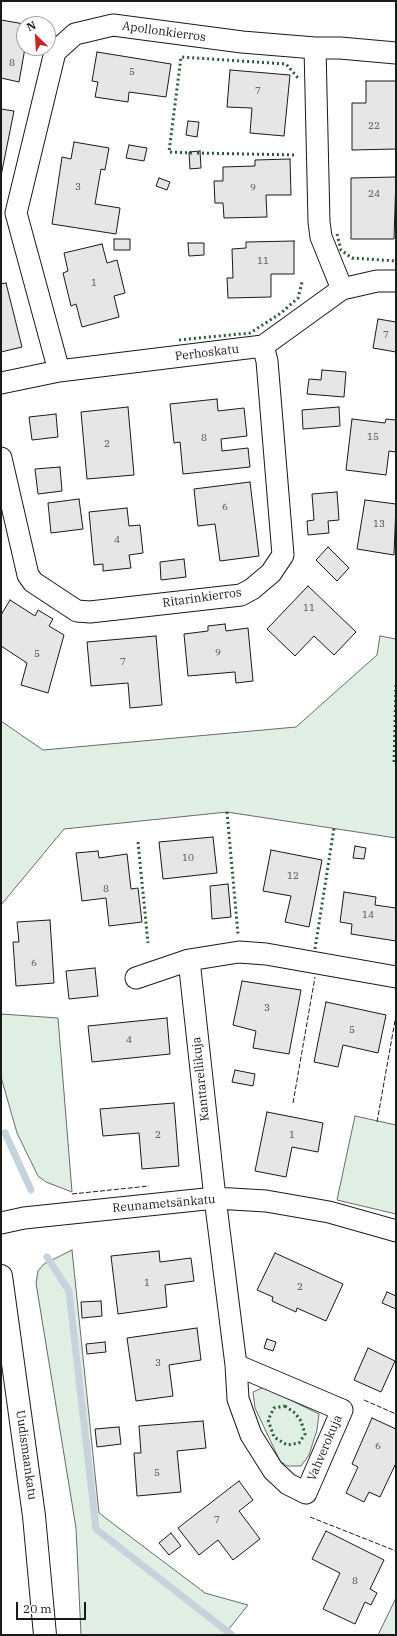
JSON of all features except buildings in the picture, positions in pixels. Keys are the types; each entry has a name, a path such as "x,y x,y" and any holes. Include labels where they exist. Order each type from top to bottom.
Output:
{"street":[{"name":"Apollonkierros","path":"59,371 16,212 55,52 75,34 113,25 242,42 315,48 340,48 396,52"},
{"path":"315,48 319,222 321,237 342,289"},
{"name":"Perhoskatu","path":"1,384 59,371 263,346 342,289 377,281 396,281"},
{"name":"Ritarinkierros","path":"1,458 28,576 33,582 77,611 90,612 241,595 252,589 271,573 283,555 267,361 263,346"},
{"path":"136,978 189,960 239,952 266,954 396,977"},
{"name":"Kanttarellikuja","path":"189,960 215,1198"},
{"name":"Reunametsänkatu","path":"1,1223 24,1218 215,1198 266,1202 329,1212 396,1231"},
{"name":"Vahverokuja","path":"215,1198 236,1366 238,1399 251,1435 273,1470 288,1484 306,1493 342,1410 236,1366"},
{"name":"Uudismaankatu","path":"1,1276 34,1516 45,1635"}],"green space":[{"path":"380,636 396,639 396,838 227,812 64,829 1,905 1,721 43,750 296,727 377,655"},
{"path":"1,1014 58,1018 72,1192 46,1182 38,1176 17,1133 1,1077"},
{"path":"355,1116 396,1125 396,1214 337,1200"},
{"path":"72,1250 99,1513 205,1593 248,1605 224,1635 81,1635 76,1528 36,1283 38,1271 44,1264"},
{"path":"264,1387 319,1414 317,1430 309,1455 301,1466 287,1466 280,1461 255,1408 253,1392"},
{"path":"396,1598 396,1635 378,1635"}],"waterway":[{"path":"5,1133 31,1190"},
{"path":"47,1257 69,1291 96,1529 232,1635"}],"hedge":[{"path":"192,153 169,152 181,57 286,64 298,78"},
{"path":"197,153 297,155"},
{"path":"337,234 341,250 352,258 396,261"},
{"path":"179,340 250,333 281,313 298,298 302,282"},
{"path":"396,685 394,764 396,764"},
{"path":"227,812 238,934"},
{"path":"315,949 334,828"},
{"path":"138,842 148,943"},
{"path":"285,1406 295,1413 301,1421 305,1434 299,1443 287,1445 274,1437 268,1420 274,1408 285,1406"}],"fence":[{"path":"293,1103 315,977"},
{"path":"377,1122 396,1015"},
{"path":"72,1194 149,1186"},
{"path":"364,1400 396,1414"},
{"path":"310,1517 396,1551"}]}
